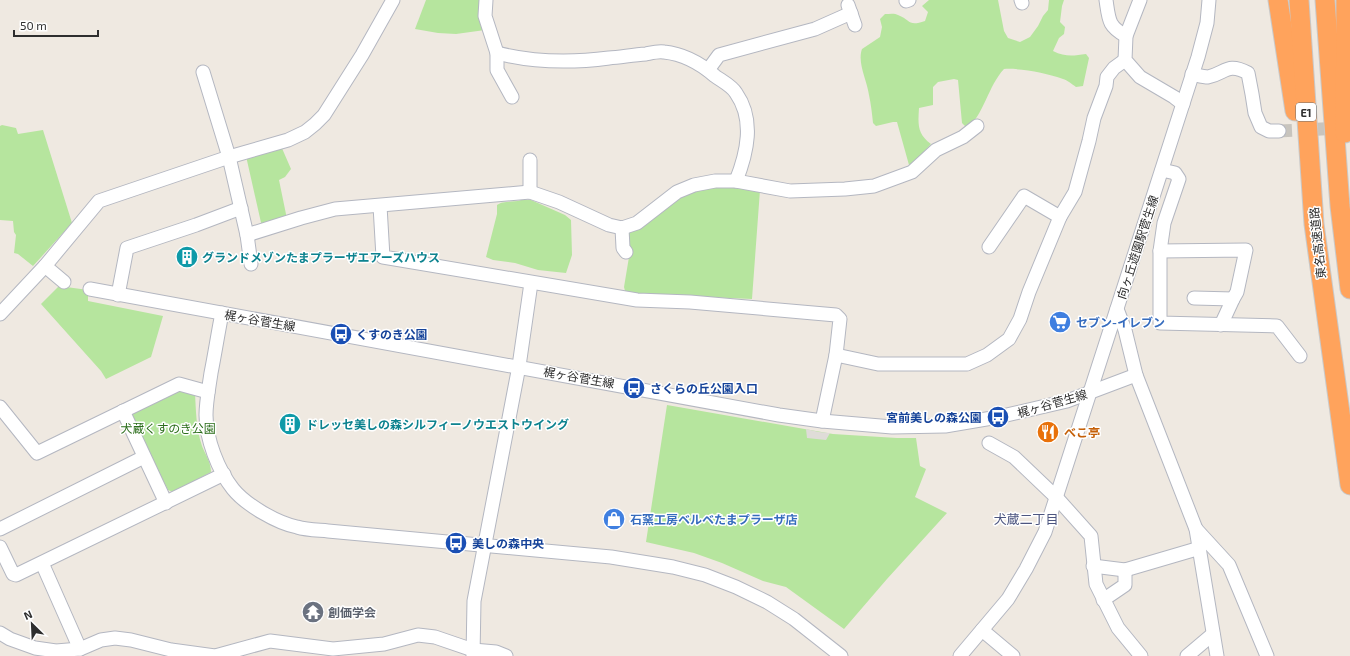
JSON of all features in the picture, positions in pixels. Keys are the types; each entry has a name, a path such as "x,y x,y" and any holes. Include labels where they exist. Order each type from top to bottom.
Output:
{"highway":[{"path":"1278,0 1314,224"},
{"name":"東名高速道路","path":"1299,0 1314,224 1350,485"},
{"name":"E1","path":"1325,0 1340,206 1350,289"},
{"path":"1340,206 1345,132 1346,0"}],"street":[{"path":"0,314 45,266 99,201 229,157 288,140 305,132 324,115 362,55 393,0"},
{"path":"486,0 485,16 497,53 497,70 512,97"},
{"path":"1106,0 1108,18 1115,30 1126,36"},
{"path":"1140,0 1126,36 1125,60 1140,77 1183,104"},
{"name":"向ヶ丘遊園駅菅生線","path":"960,656 1008,599 1026,570 1045,532 1183,104 1207,23 1209,0"},
{"path":"708,70 719,55 816,29 851,14"},
{"path":"497,53 537,61 562,62 596,60 662,52 682,55 699,63 736,92 745,109 749,131 743,162 736,180"},
{"path":"836,355 878,364 967,364 987,355 1009,339 1020,319 1029,292 1060,217 1075,192 1094,118 1106,86 1107,77 1114,68 1125,60"},
{"path":"1192,74 1207,77 1230,68 1239,68 1248,73 1255,113 1261,127 1269,131 1279,131"},
{"path":"202,72 229,157 247,234 252,264"},
{"path":"247,234 301,218 336,210 530,192 559,202 609,225 622,228 637,223 677,192 688,187 715,181 736,180 790,191 845,190 874,186 912,172 936,150 963,137 977,126"},
{"path":"530,160 530,192"},
{"path":"1162,170 1176,173 1179,179 1164,223 1160,251 1160,323 1277,326 1300,356"},
{"path":"989,248 1024,196 1060,217"},
{"path":"380,206 383,257 637,300 690,302 836,315 840,319 836,355 822,421"},
{"path":"118,295 127,248 241,208"},
{"path":"622,228 623,248 626,252"},
{"path":"1160,251 1246,250 1237,292 1221,324"},
{"path":"45,266 64,282"},
{"path":"473,653 474,601 519,366 531,283"},
{"name":"梶ヶ谷菅生線","path":"90,289 779,414 822,421 892,427 945,426 998,417 1067,401 1136,375"},
{"path":"1194,298 1233,299"},
{"path":"1117,309 1125,330 1136,375 1196,529 1217,656"},
{"path":"222,313 208,392 206,415 207,431 212,449 233,489 250,504 274,519 297,527 328,531 611,557 673,567 705,575 736,587 767,602 794,619 841,656"},
{"path":"0,407 37,454 179,384 208,392"},
{"path":"123,411 166,503"},
{"path":"988,443 1014,457 1057,498 1091,536 1096,584 1118,628 1142,656"},
{"path":"0,529 144,458"},
{"path":"0,547 14,574 16,575 224,474"},
{"path":"1196,529 1229,565 1267,656"},
{"path":"1093,566 1125,570 1200,548"},
{"path":"42,563 80,649"},
{"path":"1103,600 1125,585 1125,570"},
{"path":"982,630 1013,656"},
{"path":"0,633 10,639 34,648 56,651 80,649 101,640 115,638 131,640 170,650 215,656 270,641 333,649 384,644 418,635 435,637 473,653 496,652 506,656"},
{"path":"1187,656 1213,634"}],"green space":[{"path":"426,0 481,0 485,30 456,34 415,29"},
{"path":"929,0 998,0 1004,31 1008,38 1020,42 1030,37 1038,26 1048,10 1049,0 1064,0 1060,22 1065,27 1064,34 1059,38 1053,51 1069,56 1086,54 1089,58 1083,86 1076,87 1070,82 1042,73 1018,69 1004,69 994,84 978,116 967,128 962,123 958,80 954,79 938,82 933,87 933,105 919,108 919,128 926,140 931,144 913,164 909,165 897,122 876,126 873,123 868,89 861,66 861,54 862,49 880,37 882,27 880,19 885,14 897,14 912,23 919,23 925,21 928,12 922,6"},
{"path":"2,125 16,128 18,134 43,130 72,223 33,266 18,254 14,253 16,235 14,232 13,221 0,220 0,126"},
{"path":"281,146 291,169 285,177 279,180 287,219 262,227 246,156"},
{"path":"718,185 760,190 752,299 636,294 625,291 624,287 629,257 628,236 630,232 644,225 664,211 673,201 687,193"},
{"path":"531,200 565,215 571,220 572,255 566,273 538,270 515,263 493,260 486,257 497,214 497,205 499,203"},
{"path":"59,286 88,290 88,301 163,316 151,357 106,379 101,371 41,304"},
{"name":"犬蔵くすのき公園","path":"177,390 195,393 199,433 202,446 208,458 211,472 173,492 168,490 131,418 132,412"},
{"path":"667,405 833,434 916,438 920,466 926,469 915,497 947,513 844,629 786,587 763,581 722,563 694,553 646,542"}],"shaded area":[{"path":"806,429 830,433 826,440 807,438"}],"tunnel":[{"path":"1279,131 1341,128"}],"place":[{"name":"グランドメゾンたまプラーザエアーズハウス","path":"187,257"},
{"name":"セブン-イレブン","path":"1060,322"},
{"name":"くすのき公園","path":"341,334"},
{"name":"さくらの丘公園入口","path":"634,388"},
{"name":"宮前美しの森公園","path":"998,417"},
{"name":"ドレッセ美しの森シルフィーノウエストウイング","path":"290,424"},
{"name":"べこ亭","path":"1048,432"},
{"name":"石窯工房ベルベたまプラーザ店","path":"614,519"},
{"name":"美しの森中央","path":"456,543"},
{"name":"創価学会","path":"313,612"}],"district":[{"name":"犬蔵二丁目","path":"1026,519"}]}
